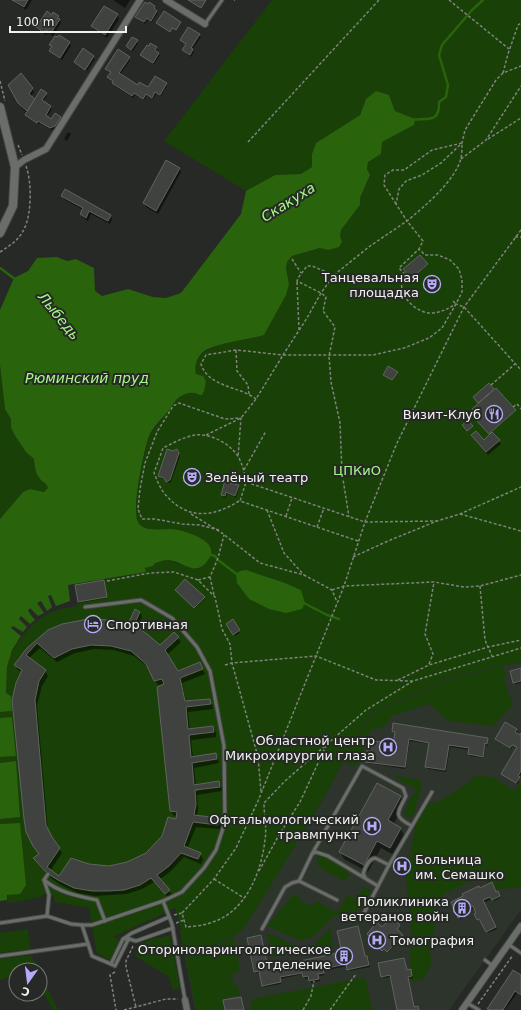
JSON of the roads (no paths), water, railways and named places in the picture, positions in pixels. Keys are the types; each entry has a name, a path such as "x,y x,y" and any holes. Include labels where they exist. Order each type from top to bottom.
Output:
{"street":[{"path":"15,167 24,160 46,149 140,0"},
{"path":"166,0 205,24"},
{"path":"0,107 15,167 13,206 0,233"},
{"path":"462,1010 521,926"},
{"path":"185,1000 187,1010"}],"lane":[{"path":"205,24 222,0"},
{"path":"0,923 47,916 71,924 92,925 163,902 182,892 204,868 216,850 225,822 224,746 210,671 197,647 172,618 141,600 85,607"},
{"path":"299,881 312,854 362,766 403,788 406,796 398,816 401,820 412,826"},
{"path":"363,916 389,865 432,792"},
{"path":"312,854 316,852 328,856 378,886"},
{"path":"365,878 363,874 364,871 372,858 389,865"},
{"path":"44,880 48,874"},
{"path":"44,880 54,888 73,895 97,900 105,921"},
{"path":"44,880 49,895 47,916"},
{"path":"262,929 285,887 292,883 299,881 337,900"},
{"path":"163,902 173,928 185,1000"},
{"path":"111,964 123,939 169,917"},
{"path":"82,925 92,956 115,966 130,936"},
{"path":"130,936 136,941 173,928"},
{"path":"0,956 88,944"},
{"path":"508,944 521,953"},
{"path":"485,960 493,966"},
{"path":"467,1003 479,1010"}],"water":[{"name":"Рюминский пруд","path":"376,91 389,95 395,111 415,119 414,125 382,142 381,154 368,162 367,169 370,175 360,198 360,205 341,230 340,236 342,242 339,247 328,250 320,248 292,256 287,262 286,269 289,284 286,295 264,335 223,344 203,352 198,359 195,368 196,374 203,376 206,381 202,395 189,393 177,399 153,428 149,436 141,466 137,493 136,515 138,522 147,528 172,529 198,537 205,541 209,546 211,551 210,557 205,564 196,568 191,568 165,560 145,568 146,572 68,585 70,601 56,606 51,595 48,596 52,607 47,611 41,601 37,603 44,613 38,616 30,608 28,611 35,620 30,624 21,616 19,619 27,627 23,632 13,626 11,628 21,636 12,650 7,667 6,693 11,696 12,711 0,712 0,519 23,492 30,489 44,492 48,488 37,473 34,459 26,452 14,434 11,427 11,419 5,409 0,365 0,310 14,278 28,271 37,258 57,257 67,261 76,259 94,268 95,291 102,296 128,289 153,297 166,298 181,293 241,214 246,191 275,175 301,174 312,167 312,154 316,143 360,115 366,99"},
{"path":"246,570 301,590 305,603 302,609 286,613 269,609 249,599 237,583 236,574 240,571"},
{"path":"12,717 16,756 0,757 0,718"},
{"path":"16,761 20,817 0,819 0,763"},
{"path":"20,823 26,885 20,894 7,895 7,900 0,901 0,824"}],"waterway":[{"name":"Скакуха","path":"412,120 431,118 437,114 439,102 446,97 448,85 439,55 442,45 472,10 483,0"},
{"name":"Лыбедь","path":"0,268 15,279"},
{"path":"208,554 215,556 238,575"},
{"path":"302,602 327,615 339,619"}],"place":[{"name":"Танцевальная площадка","path":"432,284"},
{"name":"Визит-Клуб","path":"494,414"},
{"name":"Зелёный театр","path":"192,477"},
{"name":"Спортивная","path":"93,624"},
{"name":"Областной центр Микрохирургии глаза","path":"388,747"},
{"name":"Офтальмологический травмпункт","path":"372,826"},
{"name":"Больница им. Семашко","path":"402,866"},
{"name":"Поликлиника ветеранов войн","path":"462,908"},
{"name":"Томография","path":"377,940"},
{"name":"Оториноларингологическое отделение","path":"344,956"}],"park label":[{"name":"ЦПКиО","path":"357,470"}]}
